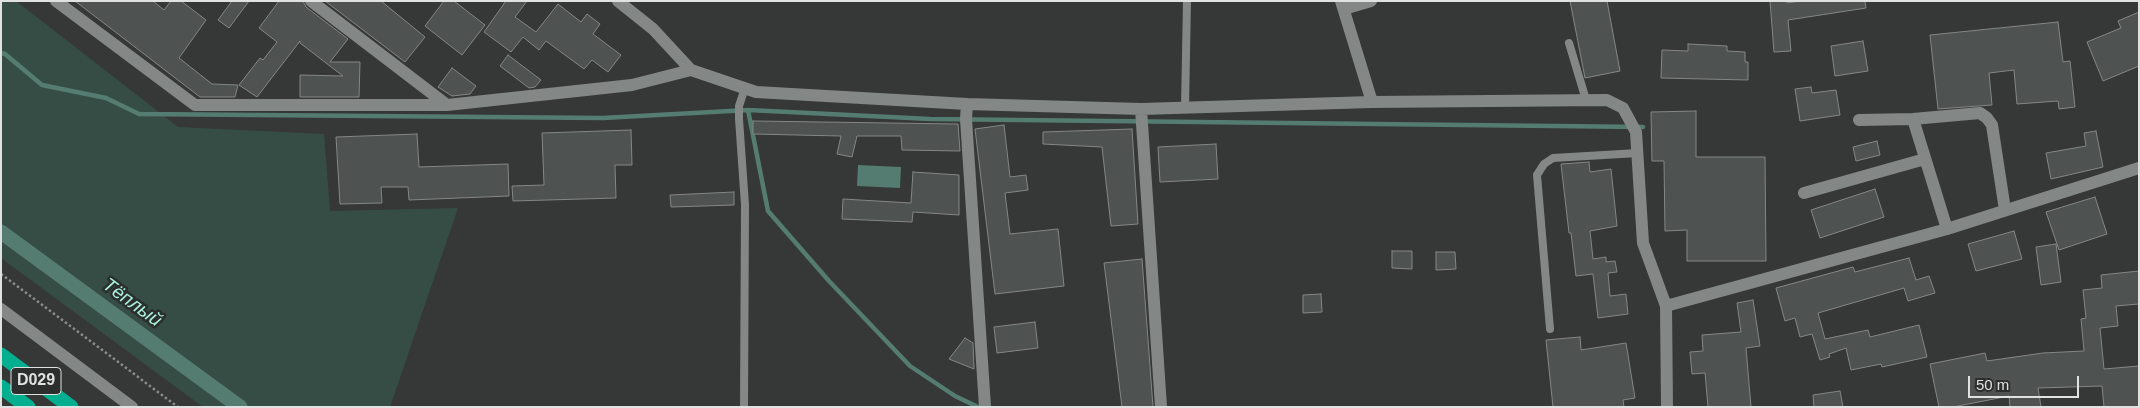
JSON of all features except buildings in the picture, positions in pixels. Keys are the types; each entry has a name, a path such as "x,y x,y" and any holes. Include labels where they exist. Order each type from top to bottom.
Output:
{"highway":[{"name":"D029","path":"1,355 70,407"},
{"name":"D029","path":"1,387 28,407"}],"street":[{"path":"56,1 195,105 447,105 632,85 691,70"},
{"path":"311,1 447,105"},
{"path":"618,1 653,29 691,70 756,92 967,104 1142,118 1185,108 1372,102 1607,100 1623,108 1636,132 1643,243 1666,306 1667,407"},
{"path":"1371,1 1342,5 1372,102"},
{"path":"967,104 966,120 985,407"},
{"path":"1859,120 1913,119 1980,113 1992,125 2005,210"},
{"path":"1142,118 1161,407"},
{"path":"1913,119 1947,229"},
{"path":"1804,193 1925,159"},
{"path":"1666,306 1947,229 2139,168"},
{"path":"1,309 132,407"}],"lane":[{"path":"1185,108 1188,1"},
{"path":"1569,42 1586,100"},
{"path":"744,407 745,205 739,119 745,88"},
{"path":"1550,329 1537,175 1544,164 1553,158 1638,153"}],"path":[{"path":"1,274 178,407"}],"shaded area":[{"path":"1,1 16,1 178,127 324,134 330,211 458,208 390,407 203,407 1,258"},
{"path":"858,165 901,167 900,188 857,186"}],"waterway":[{"path":"1,53 5,54 42,85 106,98 139,114 603,118 748,110 930,119 1643,127"},
{"path":"748,110 768,211 829,281 910,366 955,396 978,407"},
{"name":"Тёплый","path":"1,232 240,407"}]}
